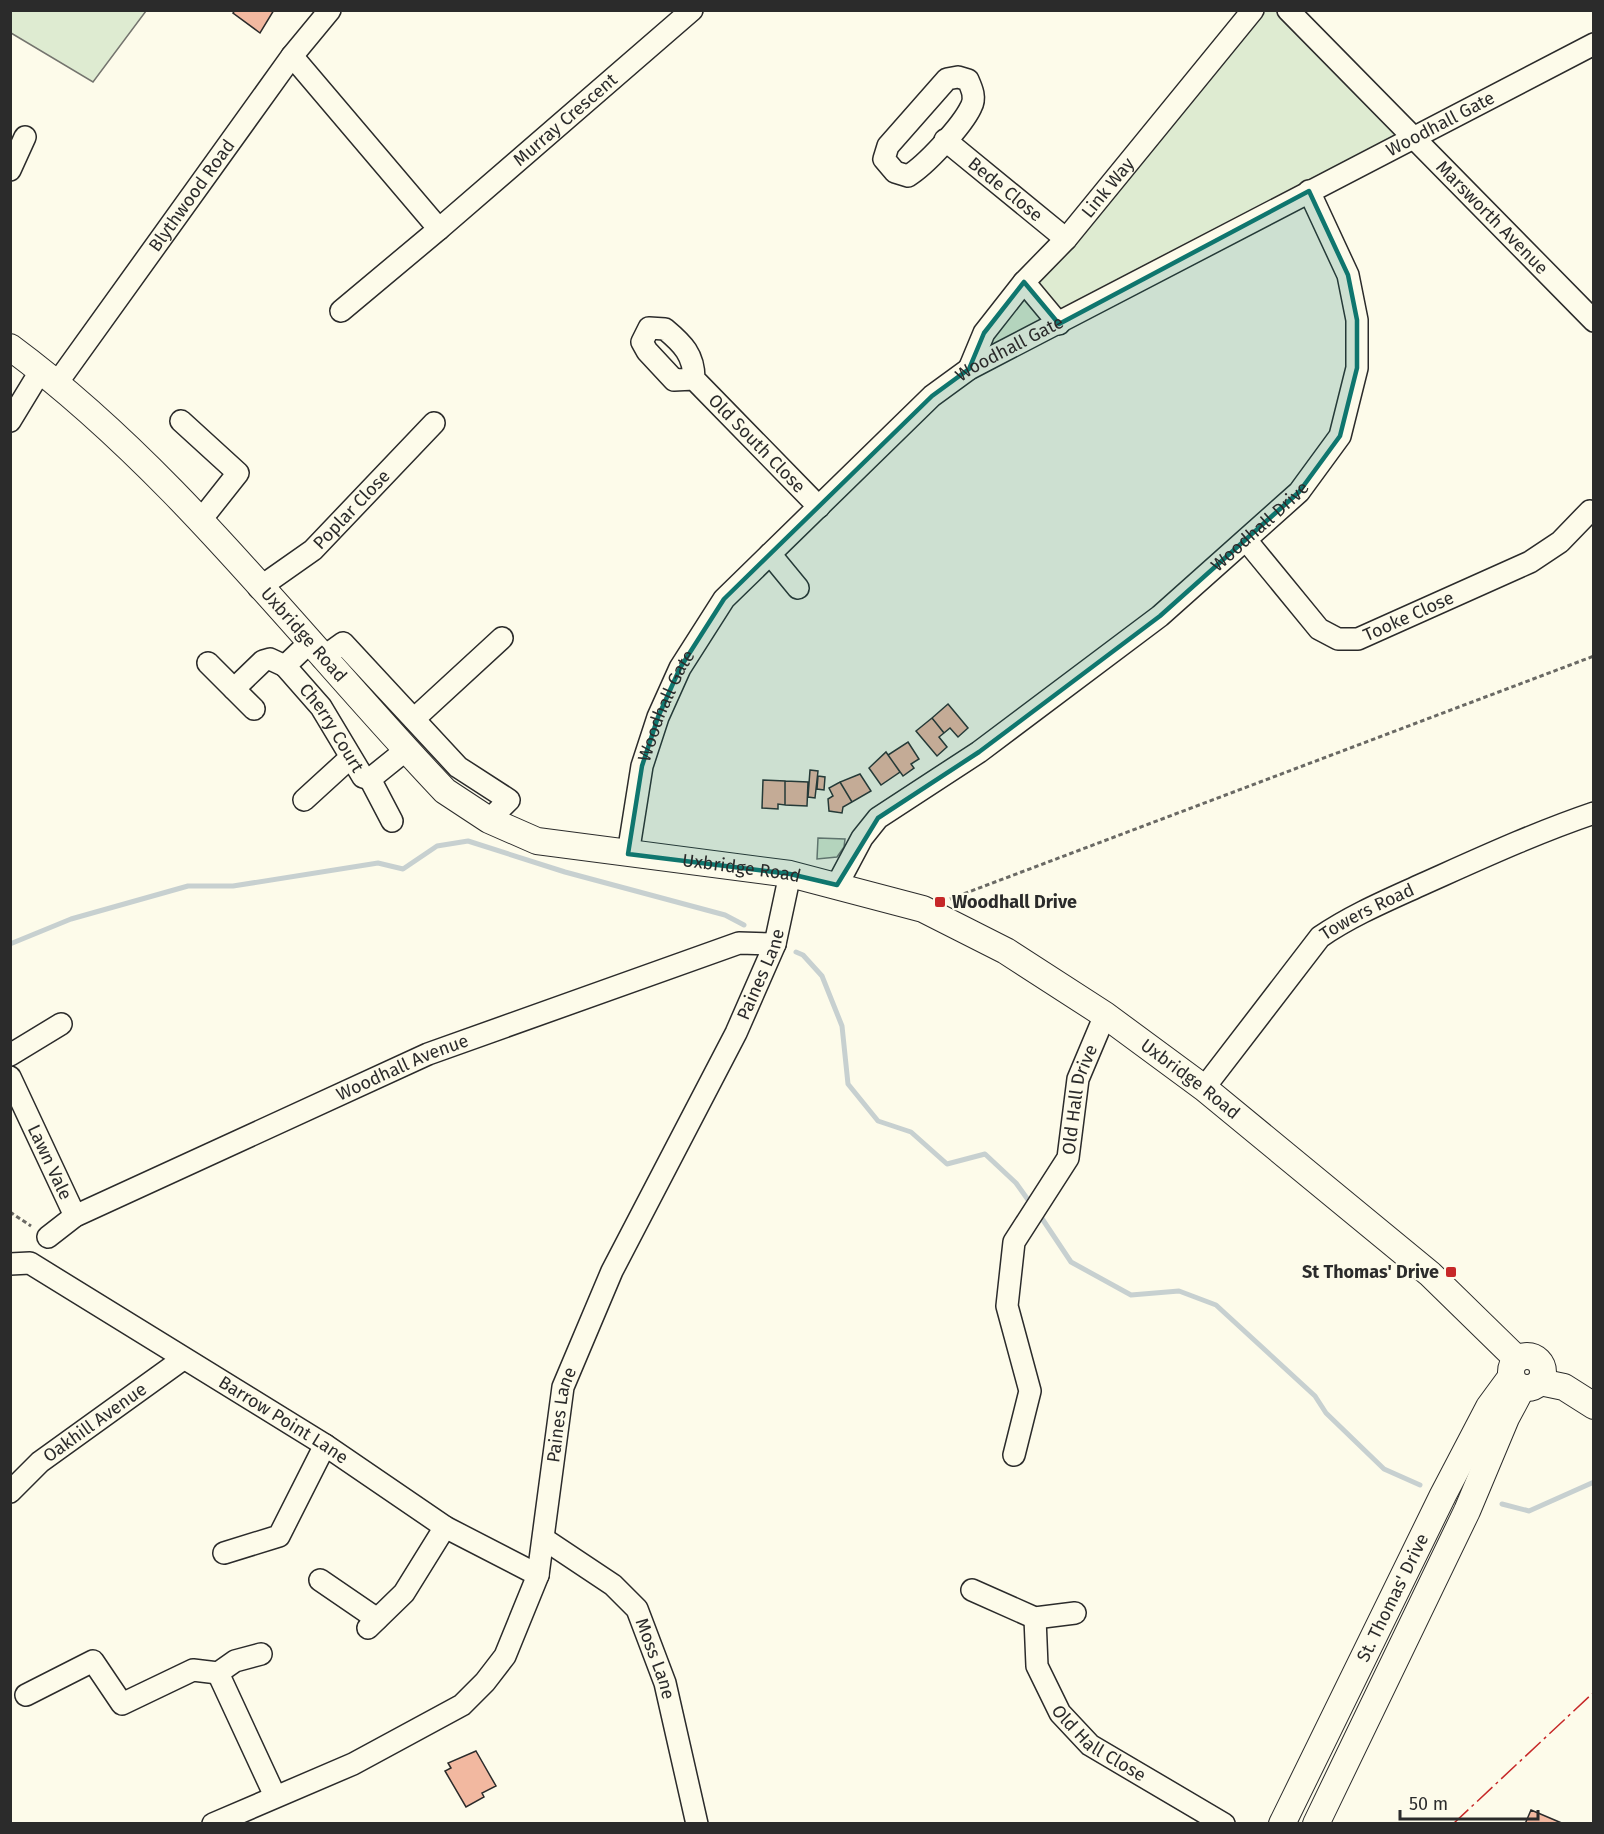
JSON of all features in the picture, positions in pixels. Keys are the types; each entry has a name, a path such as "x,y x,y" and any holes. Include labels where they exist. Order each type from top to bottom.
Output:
{"main road":[{"name":"Uxbridge Road","path":"10,347 49,376 105,425 200,521 445,791 489,820 537,841 790,874 837,885 923,909 1006,951 1105,1015 1204,1089 1431,1274 1522,1376"},
{"path":"1522,1376 1564,1387 1593,1406"},
{"name":"St. Thomas' Drive","path":"1282,1824 1452,1477 1489,1407 1522,1376"},
{"name":"St. Thomas' Drive","path":"1316,1824 1476,1489 1522,1376"}],"street":[{"name":"Blythwood Road","path":"10,422 49,376 292,56 330,10"},
{"name":"Murray Crescent","path":"341,311 692,10"},
{"name":"Link Way","path":"969,369 984,333 1024,282 1066,239 1253,10"},
{"name":"Marsworth Avenue","path":"1288,10 1593,321"},
{"name":"Woodhall Gate","path":"628,854 642,766 658,717 680,668 724,599 932,396 969,369 1593,44"},
{"path":"292,56 439,229"},
{"path":"958,77 968,80 973,92 972,106 945,140 922,167 908,176 895,171 884,159 888,146 947,79 958,77"},
{"path":"10,170 25,137"},
{"name":"Bede Close","path":"945,140 1066,239"},
{"name":"Woodhall Drive","path":"837,885 862,838 878,819 979,752 1160,615 1299,492 1340,436 1357,368 1357,320 1348,275 1309,191"},
{"path":"1024,282 1059,324"},
{"name":"Old South Close","path":"694,379 819,507"},
{"path":"181,421 238,473 200,521"},
{"name":"Poplar Close","path":"259,588 312,550 434,423"},
{"name":"Tooke Close","path":"1246,540 1319,629 1338,639 1358,639 1530,562 1560,543 1590,511"},
{"path":"770,554 798,588"},
{"path":"489,820 509,800 458,766 414,719 502,638"},
{"name":"Cherry Court","path":"406,750 370,779 363,777 321,707 285,666 316,650 343,643 414,719"},
{"path":"234,689 262,661 270,659 285,666"},
{"path":"208,663 254,709"},
{"path":"304,800 350,758"},
{"path":"370,779 392,821"},
{"name":"Towers Road","path":"1204,1089 1320,937 1343,921 1450,872 1552,827 1593,813"},
{"name":"Paines Lane","path":"213,1824 353,1764 462,1705 486,1682 505,1656 538,1575 563,1387 612,1270 734,1036 775,944 790,874"},
{"name":"Woodhall Avenue","path":"48,1237 75,1216 428,1054 739,943 775,944"},
{"name":"Old Hall Drive","path":"1014,1455 1030,1391 1007,1306 1014,1242 1068,1158 1078,1079 1105,1015"},
{"path":"10,1054 61,1024"},
{"name":"Lawn Vale","path":"10,1077 75,1216"},
{"name":"Barrow Point Lane","path":"20,1263 325,1445 445,1527 538,1575"},
{"name":"Oakhill Avenue","path":"10,1492 40,1462 183,1359"},
{"path":"224,1553 279,1536 325,1445"},
{"path":"1452,1477 1476,1489"},
{"path":"320,1580 373,1623 404,1593 445,1527"},
{"name":"Moss Lane","path":"544,1539 613,1585 637,1609 665,1683 697,1824"},
{"path":"972,1590 1035,1618 1075,1613"},
{"name":"Old Hall Close","path":"1035,1618 1037,1666 1060,1713 1090,1745 1224,1824"},
{"path":"26,1695 93,1661 122,1704 193,1670 218,1674 235,1661 261,1654"},
{"path":"218,1674 275,1796"}],"path":[{"path":"923,909 1593,656"},
{"path":"10,1212 48,1237"}],"highlighted area":[{"path":"1309,191 1348,275 1357,320 1357,368 1340,436 1299,492 1160,616 979,752 878,818 837,885 790,874 628,854 642,766 658,717 680,668 724,599 932,396 969,369 984,333 1024,282 1059,324"}],"green space":[{"path":"11,10 146,11 93,82 11,33"},
{"path":"1253,11 1288,11 1414,138 969,369 984,333"},
{"path":"818,838 845,839 844,847 837,857 817,859"}],"building":[{"path":"235,10 274,10 260,33 233,13"},
{"path":"948,704 968,728 958,737 950,728 944,733 932,718"},
{"path":"932,718 944,733 939,737 947,747 937,756 916,731"},
{"path":"908,742 919,759 911,764 914,768 903,776 888,755"},
{"path":"886,752 900,772 881,785 869,768"},
{"path":"810,770 818,771 815,798 808,797"},
{"path":"860,774 871,791 852,802 840,782"},
{"path":"818,776 825,777 824,790 817,789"},
{"path":"763,780 785,781 785,805 778,804 778,809 762,808"},
{"path":"785,781 808,782 807,806 785,805"},
{"path":"840,782 852,802 843,807 842,813 829,811 828,799 833,796 829,788"},
{"path":"476,1751 496,1786 482,1793 484,1797 466,1807 445,1771 451,1768 448,1763"},
{"path":"1531,1810 1564,1824 1525,1824"}],"waterway":[{"path":"10,944 71,919 188,886 233,886 378,863 403,869 437,846 468,841 565,872 725,915 744,925"},
{"path":"796,952 803,955 822,976 842,1026 848,1084 878,1121 911,1132 947,1164 985,1154 1016,1183 1031,1204"},
{"path":"1039,1214 1071,1262 1131,1295 1179,1291 1216,1305 1315,1396 1326,1413 1384,1469 1420,1485"},
{"path":"1502,1504 1529,1511 1594,1482"}],"power":[{"path":"1453,1824 1594,1692"}],"place":[{"name":"Woodhall Drive","path":"940,902"},
{"name":"St Thomas' Drive","path":"1451,1272"}]}
